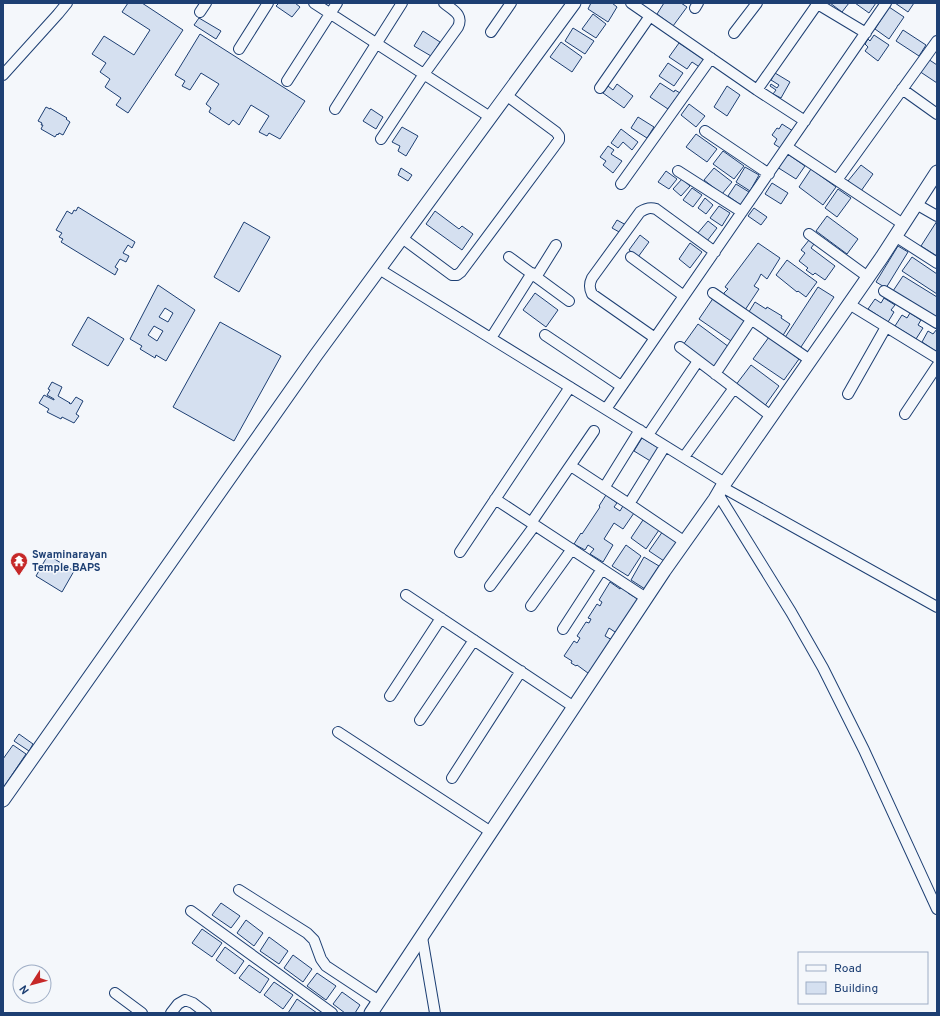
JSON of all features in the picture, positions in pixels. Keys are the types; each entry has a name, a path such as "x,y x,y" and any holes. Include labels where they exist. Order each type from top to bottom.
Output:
{"street":[{"path":"3,75 67,3"},
{"path":"200,12 206,3"},
{"path":"240,49 268,3"},
{"path":"314,3 490,117"},
{"path":"288,81 337,3"},
{"path":"335,109 402,3"},
{"path":"381,138 460,23 460,18 457,13 444,3"},
{"path":"491,32 511,3"},
{"path":"3,800 316,355 574,3"},
{"path":"631,3 757,90 805,121"},
{"path":"734,33 757,3"},
{"path":"757,90 817,3 866,33"},
{"path":"606,409 886,3"},
{"path":"600,88 650,16"},
{"path":"837,180 937,41"},
{"path":"621,184 711,58"},
{"path":"902,89 937,114"},
{"path":"402,238 452,275 457,275 461,272 554,147 559,136 556,132 506,95"},
{"path":"705,131 769,174"},
{"path":"788,147 903,224"},
{"path":"678,170 742,212"},
{"path":"371,1013 646,598 868,277 937,172"},
{"path":"916,204 937,216"},
{"path":"655,338 592,294 590,284 592,278 640,212 646,208 656,209 715,252"},
{"path":"809,234 868,277"},
{"path":"895,236 937,263"},
{"path":"491,338 556,245"},
{"path":"509,257 569,301"},
{"path":"631,257 684,296"},
{"path":"379,269 684,458 722,488 937,606"},
{"path":"884,291 937,323"},
{"path":"713,293 810,360"},
{"path":"849,304 937,358"},
{"path":"715,374 751,320"},
{"path":"848,394 886,327"},
{"path":"545,335 621,386"},
{"path":"680,347 771,416"},
{"path":"604,488 698,361"},
{"path":"905,414 937,366"},
{"path":"460,552 570,387"},
{"path":"684,458 734,388"},
{"path":"490,586 594,431"},
{"path":"629,504 665,446"},
{"path":"571,466 684,542"},
{"path":"722,488 823,668 864,750 937,909"},
{"path":"495,499 646,598"},
{"path":"531,606 572,549"},
{"path":"563,629 602,569"},
{"path":"406,595 574,707"},
{"path":"390,696 441,618"},
{"path":"420,720 474,640"},
{"path":"452,778 521,671"},
{"path":"338,732 491,832"},
{"path":"239,890 307,933 314,940 321,959 326,966 379,1001"},
{"path":"191,911 332,1013"},
{"path":"422,937 435,1013"},
{"path":"116,993 142,1013"},
{"path":"170,1013 184,1000 193,1003 206,1013"}],"building":[{"path":"128,3 142,3 183,30 128,113 116,105 121,98 105,87 110,79 100,72 106,63 92,54 104,36 134,55 150,30 122,12"},
{"path":"279,3 295,3 300,7 292,17 276,6"},
{"path":"591,3 612,3 617,7 608,22 588,9"},
{"path":"664,3 681,3 687,7 673,26 657,14"},
{"path":"830,3 849,3 842,12"},
{"path":"855,3 876,3 869,13"},
{"path":"895,3 914,3 908,12"},
{"path":"889,7 904,17 889,39 875,29"},
{"path":"593,14 606,24 596,38 582,29"},
{"path":"199,18 221,31 216,39 194,25"},
{"path":"573,28 594,41 585,54 565,41"},
{"path":"903,30 926,45 919,56 896,41"},
{"path":"423,31 440,42 431,56 414,46"},
{"path":"200,34 305,101 280,139 269,133 267,136 259,132 269,116 251,105 239,125 233,120 229,125 209,112 211,108 206,104 219,84 201,73 190,90 182,86 185,81 175,75"},
{"path":"874,35 889,45 878,61 865,51 868,47 865,44 868,39 870,41"},
{"path":"561,42 582,57 572,72 550,57"},
{"path":"679,43 706,61 701,68 692,62 687,69 669,57"},
{"path":"928,59 937,65 937,83 919,71"},
{"path":"668,63 683,73 674,86 659,76"},
{"path":"775,73 790,82 781,98 773,94 776,90 770,86 771,84 777,88 779,85 771,80"},
{"path":"660,83 674,92 675,90 680,93 668,109 650,97"},
{"path":"617,84 633,96 624,108 603,93 608,86 613,90"},
{"path":"727,86 740,95 727,116 714,107"},
{"path":"689,104 705,116 696,127 681,115"},
{"path":"46,107 67,118 66,119 70,122 63,135 59,133 55,137 41,129 43,125 41,125 42,123 38,121"},
{"path":"371,109 383,117 376,129 363,121"},
{"path":"638,117 654,127 647,138 631,128"},
{"path":"782,124 793,131 782,149 774,144 777,139 772,135"},
{"path":"402,127 418,136 406,156 398,151 400,146 392,142"},
{"path":"621,129 638,142 632,150 623,142 618,148 611,143"},
{"path":"696,134 717,149 707,162 686,147"},
{"path":"608,146 614,150 611,154 622,161 613,173 603,165 606,161 600,157"},
{"path":"723,151 744,166 734,179 713,164"},
{"path":"786,153 805,166 796,179 777,167"},
{"path":"861,165 873,174 861,191 848,181"},
{"path":"745,167 759,175 750,191 736,182"},
{"path":"401,168 412,175 408,181 398,175"},
{"path":"714,168 732,182 722,194 704,180"},
{"path":"811,169 836,187 823,205 799,187"},
{"path":"666,171 677,179 669,189 658,182"},
{"path":"682,179 690,186 681,196 673,189"},
{"path":"772,183 788,193 781,204 765,194"},
{"path":"736,184 749,192 741,205 728,196"},
{"path":"692,188 702,195 693,207 683,200"},
{"path":"838,189 851,198 837,217 825,208"},
{"path":"705,198 713,205 706,214 698,208"},
{"path":"719,206 730,213 722,226 710,218"},
{"path":"78,207 135,242 132,248 128,245 123,253 129,256 126,262 120,259 115,267 118,269 115,275 61,242 63,239 59,237 62,233 56,230 67,211 72,214"},
{"path":"754,208 767,217 761,225 748,216"},
{"path":"435,211 459,229 462,226 473,234 462,250 426,224"},
{"path":"827,216 858,239 847,254 816,231"},
{"path":"617,220 626,225 621,233 612,228"},
{"path":"708,221 717,228 707,241 697,234"},
{"path":"937,221 937,256 921,246"},
{"path":"244,222 270,237 239,292 214,277"},
{"path":"640,235 649,242 638,257 629,250"},
{"path":"809,240 814,244 811,248 835,266 825,280 815,273 813,275 806,270 808,268 799,261 805,253 801,250"},
{"path":"690,243 702,252 690,268 679,259"},
{"path":"758,243 780,258 767,279 761,274 754,286 759,289 745,310 724,296 724,293 728,289 725,287"},
{"path":"898,246 908,252 886,288 876,282"},
{"path":"912,257 937,274 937,294 902,271"},
{"path":"787,260 817,282 806,297 798,291 797,292 776,275"},
{"path":"903,276 937,297 937,319 893,291"},
{"path":"158,285 195,310 166,361 156,355 155,358 140,349 142,346 130,339","holes":["165,308 173,313 168,322 159,317","154,326 163,331 157,341 148,335"]},
{"path":"818,287 834,297 799,350 784,339"},
{"path":"535,293 558,310 546,327 523,310"},
{"path":"714,297 746,319 731,341 699,319"},
{"path":"884,298 895,305 891,310 894,312 888,322 868,309 875,299 881,303"},
{"path":"755,302 782,316 781,318 790,324 782,337 747,315"},
{"path":"910,313 921,320 918,325 923,328 916,339 895,326 902,315 907,318"},
{"path":"88,317 124,339 108,366 72,345"},
{"path":"220,322 281,356 234,441 173,407"},
{"path":"698,324 729,347 714,368 683,345"},
{"path":"937,329 937,352 922,342 928,331 933,334"},
{"path":"769,337 799,359 784,380 753,359"},
{"path":"751,365 779,386 764,407 735,386"},
{"path":"52,382 62,387 58,396 69,403 71,404 76,397 83,401 76,414 79,416 74,423 62,417 61,419 47,412 49,409 39,403 44,395 54,400 47,395 50,390 48,389"},
{"path":"642,438 660,449 652,462 634,451"},
{"path":"606,495 617,503 614,507 620,511 623,506 634,513 623,529 614,523 604,539 613,545 603,562 590,554 594,549 588,545 585,550 574,544 600,507 599,506"},
{"path":"643,520 659,530 646,549 631,538"},
{"path":"663,531 678,541 664,561 649,551"},
{"path":"626,545 641,556 628,576 612,566"},
{"path":"48,555 74,571 62,592 36,576"},
{"path":"644,557 659,566 645,589 631,580"},
{"path":"610,582 620,589 621,587 639,600 618,634 609,628 605,636 614,641 592,676 577,665 576,666 571,663 572,661 564,656 574,641 577,643 580,638 577,636 586,622 589,623 591,619 588,618 597,604 600,606 602,602 599,600"},
{"path":"19,734 33,744 29,751 14,741"},
{"path":"13,745 26,754 3,788 3,759"},
{"path":"221,903 240,916 231,928 212,915"},
{"path":"246,920 263,933 254,946 237,933"},
{"path":"202,929 222,943 212,957 192,943"},
{"path":"269,937 288,951 279,964 260,951"},
{"path":"225,947 244,961 235,974 216,960"},
{"path":"293,955 312,969 303,982 284,968"},
{"path":"249,965 269,979 260,993 239,978"},
{"path":"317,973 336,986 326,1000 307,986"},
{"path":"274,982 293,995 283,1009 264,995"},
{"path":"342,992 360,1005 355,1013 345,1013 333,1004"},
{"path":"297,999 317,1013 288,1013"}],"place":[{"name":"Swaminarayan Temple BAPS","path":"19,576"}]}
